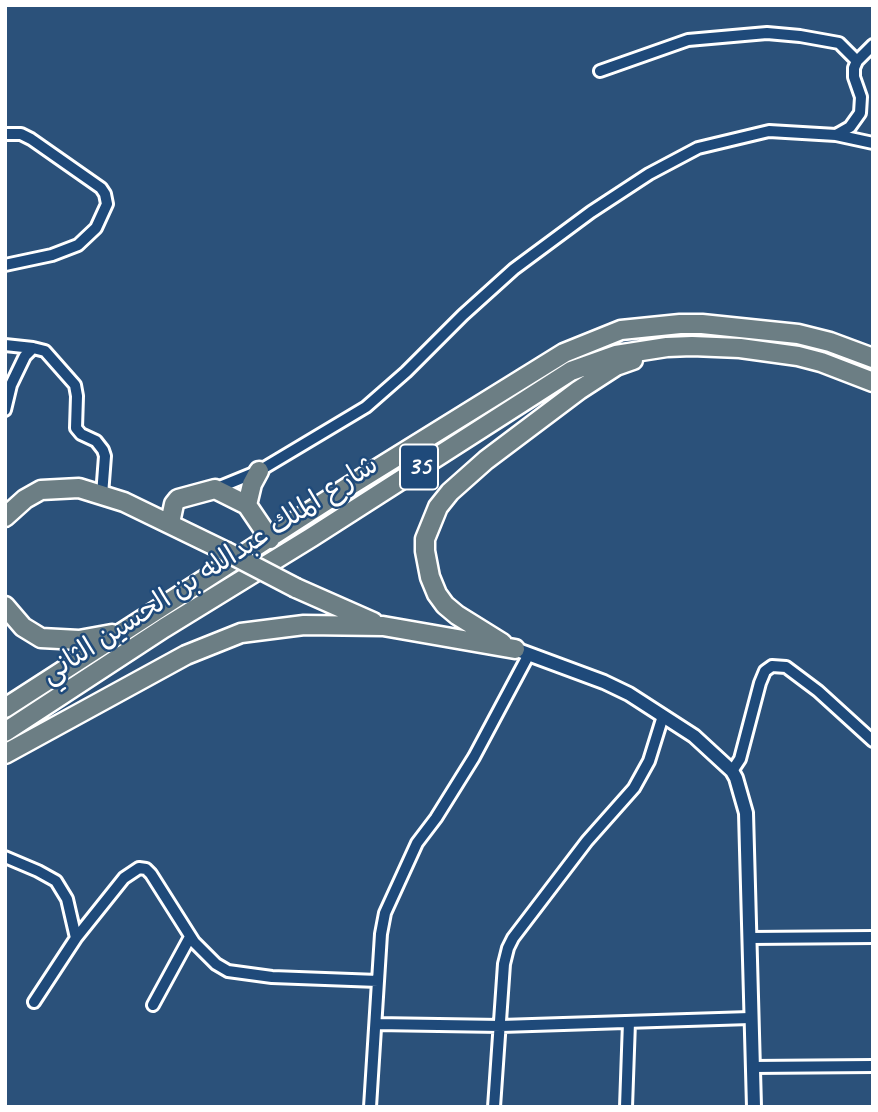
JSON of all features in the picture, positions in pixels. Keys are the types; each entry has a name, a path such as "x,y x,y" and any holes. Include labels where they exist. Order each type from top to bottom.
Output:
{"highway":[{"name":"شارع الملك عبدالله بن الحسين الثاني","path":"5,708 351,485 564,353 621,330 680,324 762,330 830,342 873,358"},
{"path":"522,651 481,632 445,605 437,594 430,577 425,539 438,507 450,492 486,460 579,390 617,366 667,347"},
{"name":"شارع الملك عبدالله بن الحسين الثاني","path":"5,732 570,371 617,355 667,347 716,347 770,351 821,362 873,382"},
{"path":"247,505 252,484 259,471"},
{"path":"5,517 25,499 41,490 79,488 124,502 296,588 383,626"},
{"path":"170,523 177,499 215,489 247,505 270,539"},
{"path":"326,624 333,618 332,604"},
{"path":"5,606 23,627 34,635 52,640 79,640 122,632"},
{"path":"5,754 186,655 242,632 326,624 383,626 522,651"}],"street":[{"path":"600,71 688,40 767,33 839,43 857,61"},
{"path":"836,135 850,127 861,108 861,97 854,77 857,61 873,45"},
{"path":"215,489 259,471 366,407 514,269 591,212 649,174 698,149 745,135 787,131 836,135 873,143"},
{"path":"5,134 21,134 31,139 101,188 106,194 107,204 96,228 78,245 52,255 5,265"},
{"path":"5,345 33,348 49,354 75,386 76,428 81,434 99,442 105,456 102,495"},
{"path":"5,410 11,385 25,356 33,348"},
{"path":"370,1107 381,934 385,913 417,843 474,757 522,651 604,682 694,736 732,771 741,789 746,813 754,1107"},
{"path":"732,771 740,759 760,683 765,671 772,666 786,667 818,691 873,741"},
{"path":"494,1107 504,964 513,938 587,841 634,788 649,761 663,716"},
{"path":"5,857 57,881 67,899 76,938"},
{"path":"34,1002 76,938 124,878 139,868 146,869 151,874 190,937 216,964 240,974 378,982"},
{"path":"153,1005 190,937"},
{"path":"750,938 873,937"},
{"path":"376,1024 501,1026 750,1018"},
{"path":"626,1107 629,1022"},
{"path":"752,1067 873,1066"}]}
